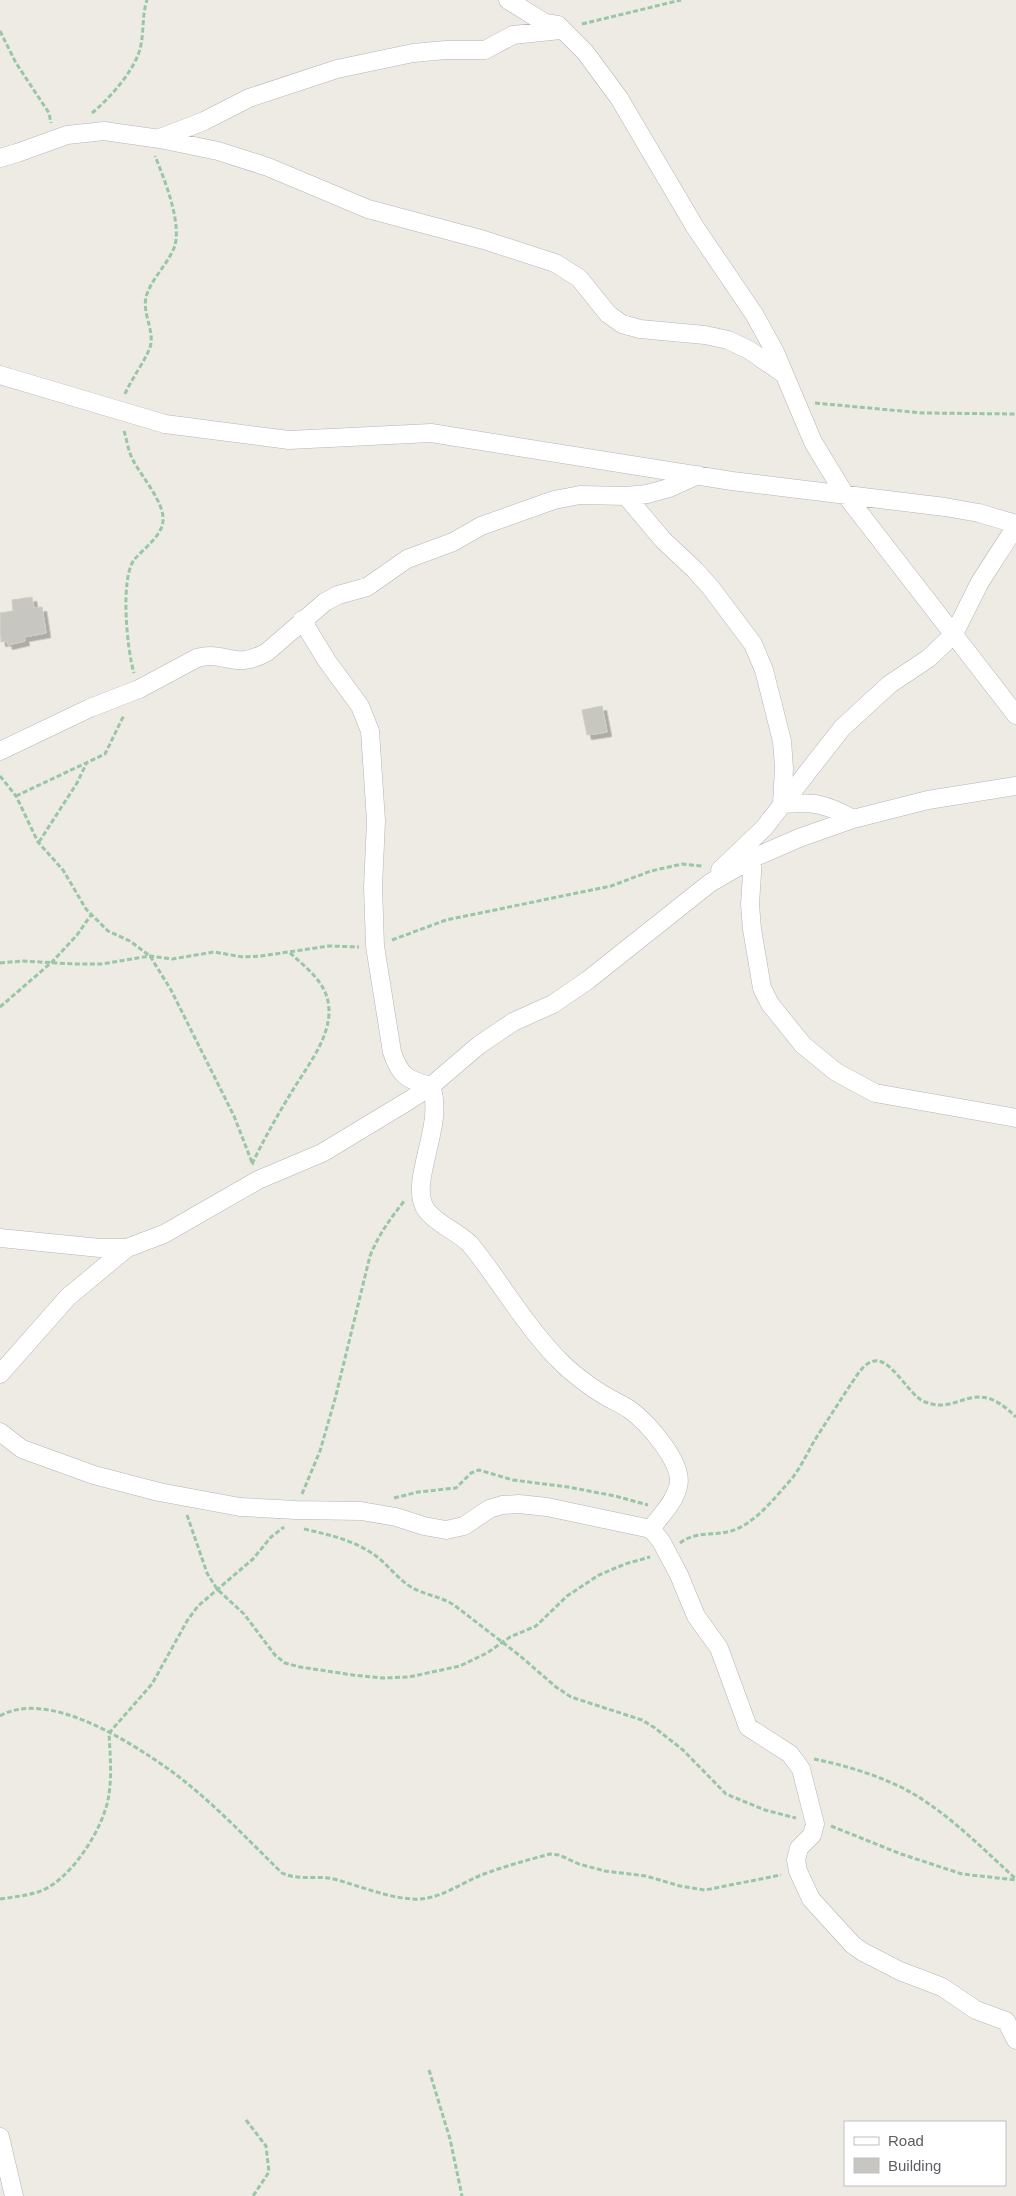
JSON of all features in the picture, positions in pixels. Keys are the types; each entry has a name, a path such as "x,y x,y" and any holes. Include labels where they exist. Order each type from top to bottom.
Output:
{"street":[{"path":"508,0 545,23 558,25 585,52 619,98 694,227 754,314 775,352 813,442 844,493 1016,715"},
{"path":"154,138 204,121 249,98 337,69 413,53 446,50 485,50 514,35 562,29"},
{"path":"0,158 17,154 60,137 104,131 154,138 242,158 368,209 484,240 555,263 579,278 608,314 622,324 640,329 705,335 728,340 749,350 784,374"},
{"path":"0,375 165,424 260,437 318,440 431,433 698,475 962,510 1016,525 980,582 954,634 929,658 890,684 848,722 808,770 764,828 716,876 588,980 553,1004 513,1022 478,1045 431,1086 322,1152 255,1172 164,1234 145,1243 127,1248 100,1248 0,1238"},
{"path":"0,751 90,708 139,690 178,667 202,657 217,657 237,662 247,662 258,658 325,602 338,595 367,586 407,559 453,542 481,526 554,500 580,495 626,496 647,494 669,488 698,475"},
{"path":"626,496 663,540 711,588 753,644 764,670 782,741 784,768 782,804"},
{"path":"302,620 327,661 360,706 370,731 373,753 376,821 373,887 375,946 392,1052 396,1063 405,1077 431,1086"},
{"path":"716,876 798,838 853,819 928,800 1016,786"},
{"path":"782,804 819,804 832,807 853,819"},
{"path":"753,858 750,904 752,929 762,988 770,1004 803,1045 836,1072 875,1093 1016,1118"},
{"path":"431,1086 436,1106 435,1123 421,1180 422,1198 426,1209 433,1217 460,1234 470,1244 540,1339 559,1361 608,1398 628,1408 642,1420 674,1463 678,1486 671,1501 651,1529"},
{"path":"0,1374 68,1297 127,1248"},
{"path":"0,1432 22,1449 94,1475 181,1496 240,1507 361,1511 396,1517 424,1526 446,1530 464,1526 489,1509 502,1505 518,1504 547,1507 651,1529 661,1541 679,1574 696,1616 719,1648 748,1728 790,1754 799,1764 814,1820 812,1835 799,1848 796,1854 798,1870 811,1899 857,1948 900,1971 942,1987 976,2010 1006,2021 1016,2040"},
{"path":"0,2137 14,2196"}],"path":[{"path":"0,31 16,64 49,113 60,137 108,100 138,54 143,11 147,0"},
{"path":"562,29 681,0"},
{"path":"139,690 132,667 126,627 128,573 133,562 158,533 163,522 162,512 156,498 132,458 119,409 128,385 152,344 146,310 146,296 175,246 175,225 170,196 154,138"},
{"path":"795,402 923,413 1016,414"},
{"path":"16,796 105,754 125,714"},
{"path":"38,842 77,783 87,762"},
{"path":"0,776 16,796 38,842 63,870 86,909 108,931 130,941 150,956 171,990 234,1116 255,1172"},
{"path":"0,963 22,961 102,964 150,956 172,959 214,952 243,957 329,946 375,946 446,920 610,886 651,871 682,864 716,876"},
{"path":"0,1007 52,962 77,935 91,915"},
{"path":"255,1172 279,1113 314,1056 324,1037 329,1021 329,1006 325,992 312,974 289,952"},
{"path":"296,1510 320,1451 335,1400 370,1256 378,1236 388,1220 421,1180"},
{"path":"181,1496 200,1554 216,1589 244,1614 275,1655 285,1663 363,1676 409,1677 460,1666 487,1653 502,1642 536,1626 567,1596 599,1575 625,1564 667,1553 685,1539 729,1532 753,1519 797,1471 839,1401 862,1369 871,1362 878,1360 888,1364 919,1400 940,1404 980,1397 993,1399 1006,1407 1016,1417"},
{"path":"0,1898 39,1892 54,1884 82,1854 103,1820 109,1795 111,1763 109,1733 152,1684 187,1621 198,1606 253,1559 271,1537 286,1526 278,1523"},
{"path":"300,1529 349,1541 364,1548 410,1586 444,1599 571,1697 642,1720 655,1728 683,1750 726,1794 766,1810 797,1818 814,1820 901,1854 962,1874 1016,1880"},
{"path":"0,1716 23,1707 40,1708 66,1713 109,1733 167,1768 212,1805 282,1873 291,1878 319,1877 334,1879 358,1888 413,1899 439,1895 484,1874 550,1854 559,1854 578,1864 605,1871 646,1876 680,1886 706,1890 798,1870"},
{"path":"790,1754 844,1765 911,1792 941,1812 1016,1880"},
{"path":"429,2070 450,2140 462,2196"},
{"path":"246,2120 266,2146 269,2172 253,2196"}],"building":[{"path":"32,597 34,608 42,607 46,633 24,637 25,641 8,645 7,641 1,642 0,613 13,611 12,600"},
{"path":"602,706 607,732 587,735 582,710"}]}
